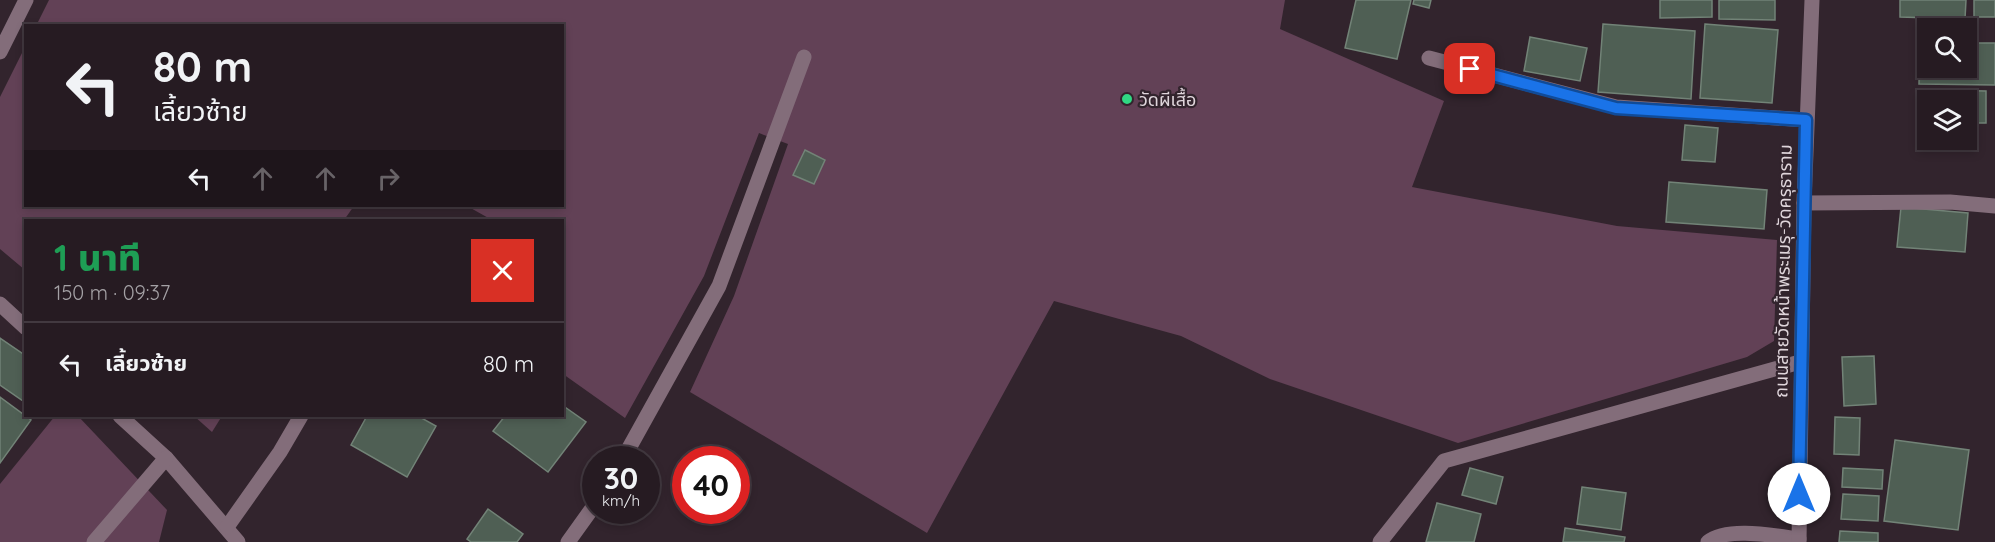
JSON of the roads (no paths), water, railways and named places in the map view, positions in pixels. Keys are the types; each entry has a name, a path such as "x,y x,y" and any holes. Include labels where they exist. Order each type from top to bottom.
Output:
{"street":[{"path":"0,52 26,0"},
{"name":"ถนนสายวัดหน้าพระเมรุ-วัดครุธาราม","path":"1799,540 1800,362 1806,120 1812,0"},
{"path":"630,446 719,286 804,57"},
{"path":"1428,58 1616,108 1806,120"},
{"path":"1804,203 1950,202 1995,206"},
{"path":"0,304 24,326"},
{"path":"1380,542 1444,461 1800,362"},
{"path":"121,417 166,458 238,542"},
{"path":"227,527 280,452 300,417"},
{"path":"94,542 166,458"},
{"path":"568,542 582,522"},
{"path":"1708,542 1712,538 1741,533 1799,540"}],"place":[{"name":"วัดผีเสื้อ","path":"1127,99"}]}
